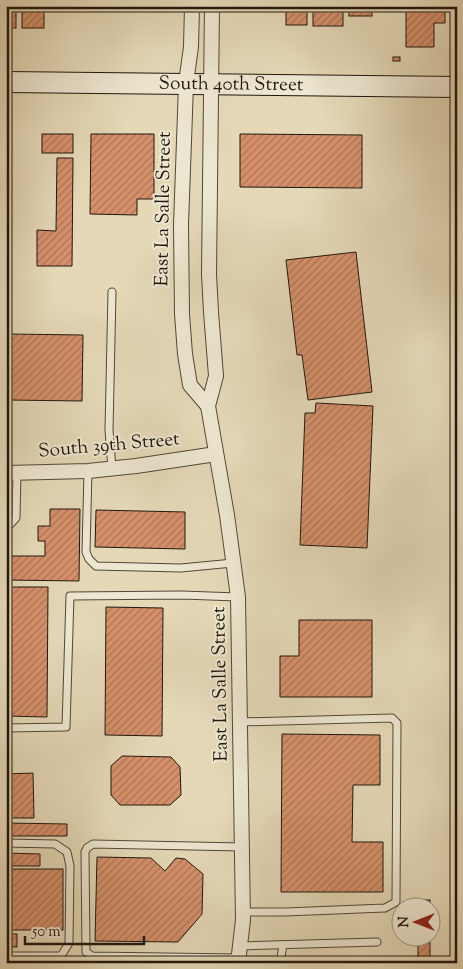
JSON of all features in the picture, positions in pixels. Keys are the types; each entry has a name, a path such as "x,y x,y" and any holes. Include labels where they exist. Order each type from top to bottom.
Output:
{"main road":[{"name":"South 40th Street","path":"6,82 457,87"}],"street":[{"name":"East La Salle Street","path":"192,6 191,47 186,83 180,271 185,354 190,385 208,406"},
{"name":"East La Salle Street","path":"212,6 209,274 216,376 208,406 227,514 238,597 243,847 243,912 239,956"},
{"name":"South 39th Street","path":"12,473 112,469 216,454"}],"lane":[{"path":"112,292 109,430 112,469"},
{"path":"88,471 86,552 96,566 181,568 234,563"},
{"path":"6,529 16,518 12,473"},
{"path":"6,728 66,728 70,596 182,595 238,597"},
{"path":"241,722 392,718 397,723 396,902 385,908 243,912"},
{"path":"6,843 55,844 67,852 70,866 69,944 65,951 61,956 6,956"},
{"path":"243,847 93,844 87,848 85,852 86,952 92,956 239,956 283,944 377,942"},
{"path":"280,963 283,944"}],"building":[{"path":"6,6 16,6 16,28 6,28"},
{"path":"22,6 44,6 44,28 22,28"},
{"path":"286,6 307,6 307,25 286,25"},
{"path":"313,6 343,6 343,26 313,26"},
{"path":"349,6 372,6 372,16 349,16"},
{"path":"406,6 445,6 445,23 434,23 434,47 406,47"},
{"path":"393,57 400,57 400,61 393,61"},
{"path":"6,132 9,132 8,212 6,212"},
{"path":"42,134 73,134 73,153 42,153"},
{"path":"91,134 154,134 154,199 137,199 137,215 90,214"},
{"path":"240,134 362,135 362,188 240,187"},
{"path":"57,158 73,158 72,266 37,266 37,230 56,231"},
{"path":"356,252 372,392 308,400 302,355 297,355 286,260"},
{"path":"8,334 83,335 82,401 7,400"},
{"path":"316,403 373,406 367,548 300,545 305,413 315,413"},
{"path":"50,509 80,509 79,581 6,580 6,556 45,556 45,541 38,541 38,526 50,526"},
{"path":"96,510 185,512 185,549 95,547"},
{"path":"6,587 48,587 47,717 6,716"},
{"path":"106,607 163,608 162,736 105,735"},
{"path":"299,620 372,620 372,697 280,697 280,656 299,656"},
{"path":"282,734 380,735 380,785 353,785 352,842 383,842 383,892 281,892"},
{"path":"122,756 171,757 180,767 181,795 170,805 120,805 111,795 111,766"},
{"path":"33,773 34,818 6,818 6,774"},
{"path":"6,823 67,824 67,836 6,836"},
{"path":"6,853 40,854 40,866 6,866"},
{"path":"97,857 151,858 165,871 176,858 185,859 203,874 202,914 178,942 95,941"},
{"path":"6,869 63,869 63,930 6,930"},
{"path":"6,934 17,934 17,947 6,947"},
{"path":"418,946 430,946 430,963 418,963"}]}
